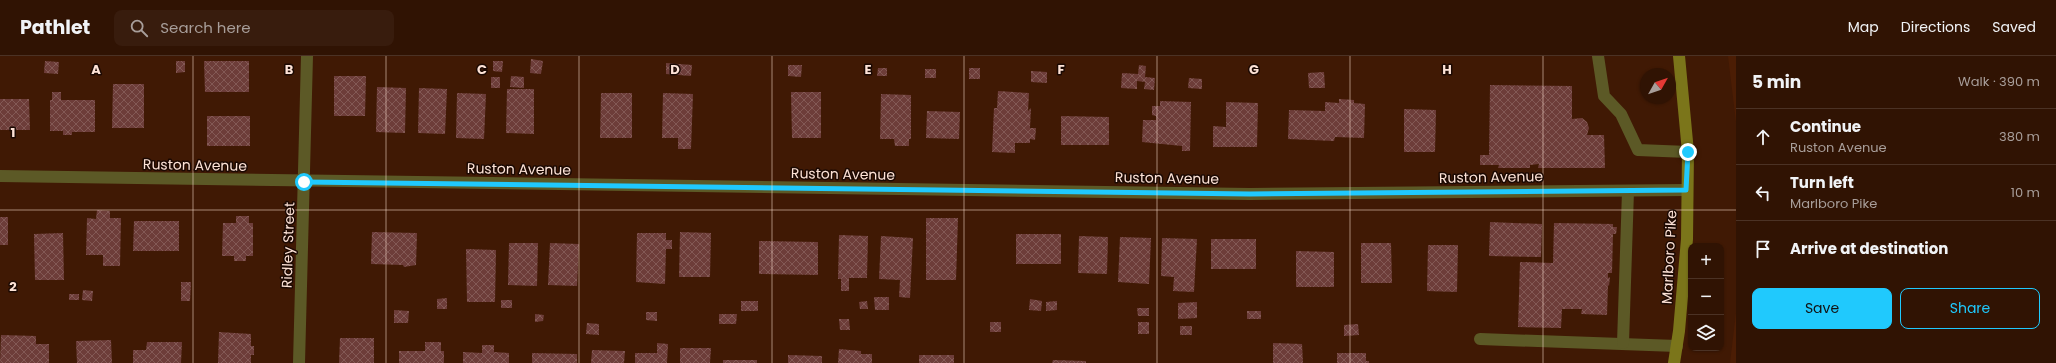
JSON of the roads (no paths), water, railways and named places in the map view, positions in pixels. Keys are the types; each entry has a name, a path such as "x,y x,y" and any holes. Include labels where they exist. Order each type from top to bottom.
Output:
{"main road":[{"name":"Marlboro Pike","path":"1674,363 1677,346 1686,245 1688,152 1679,56"}],"street":[{"name":"Ridley Street","path":"299,363 307,56"},
{"path":"1598,56 1604,96 1621,114 1638,150 1688,152"},
{"name":"Ruston Avenue","path":"0,176 304,182 1250,194 1686,190"},
{"path":"1623,343 1628,191"},
{"path":"1480,339 1677,346"}]}
